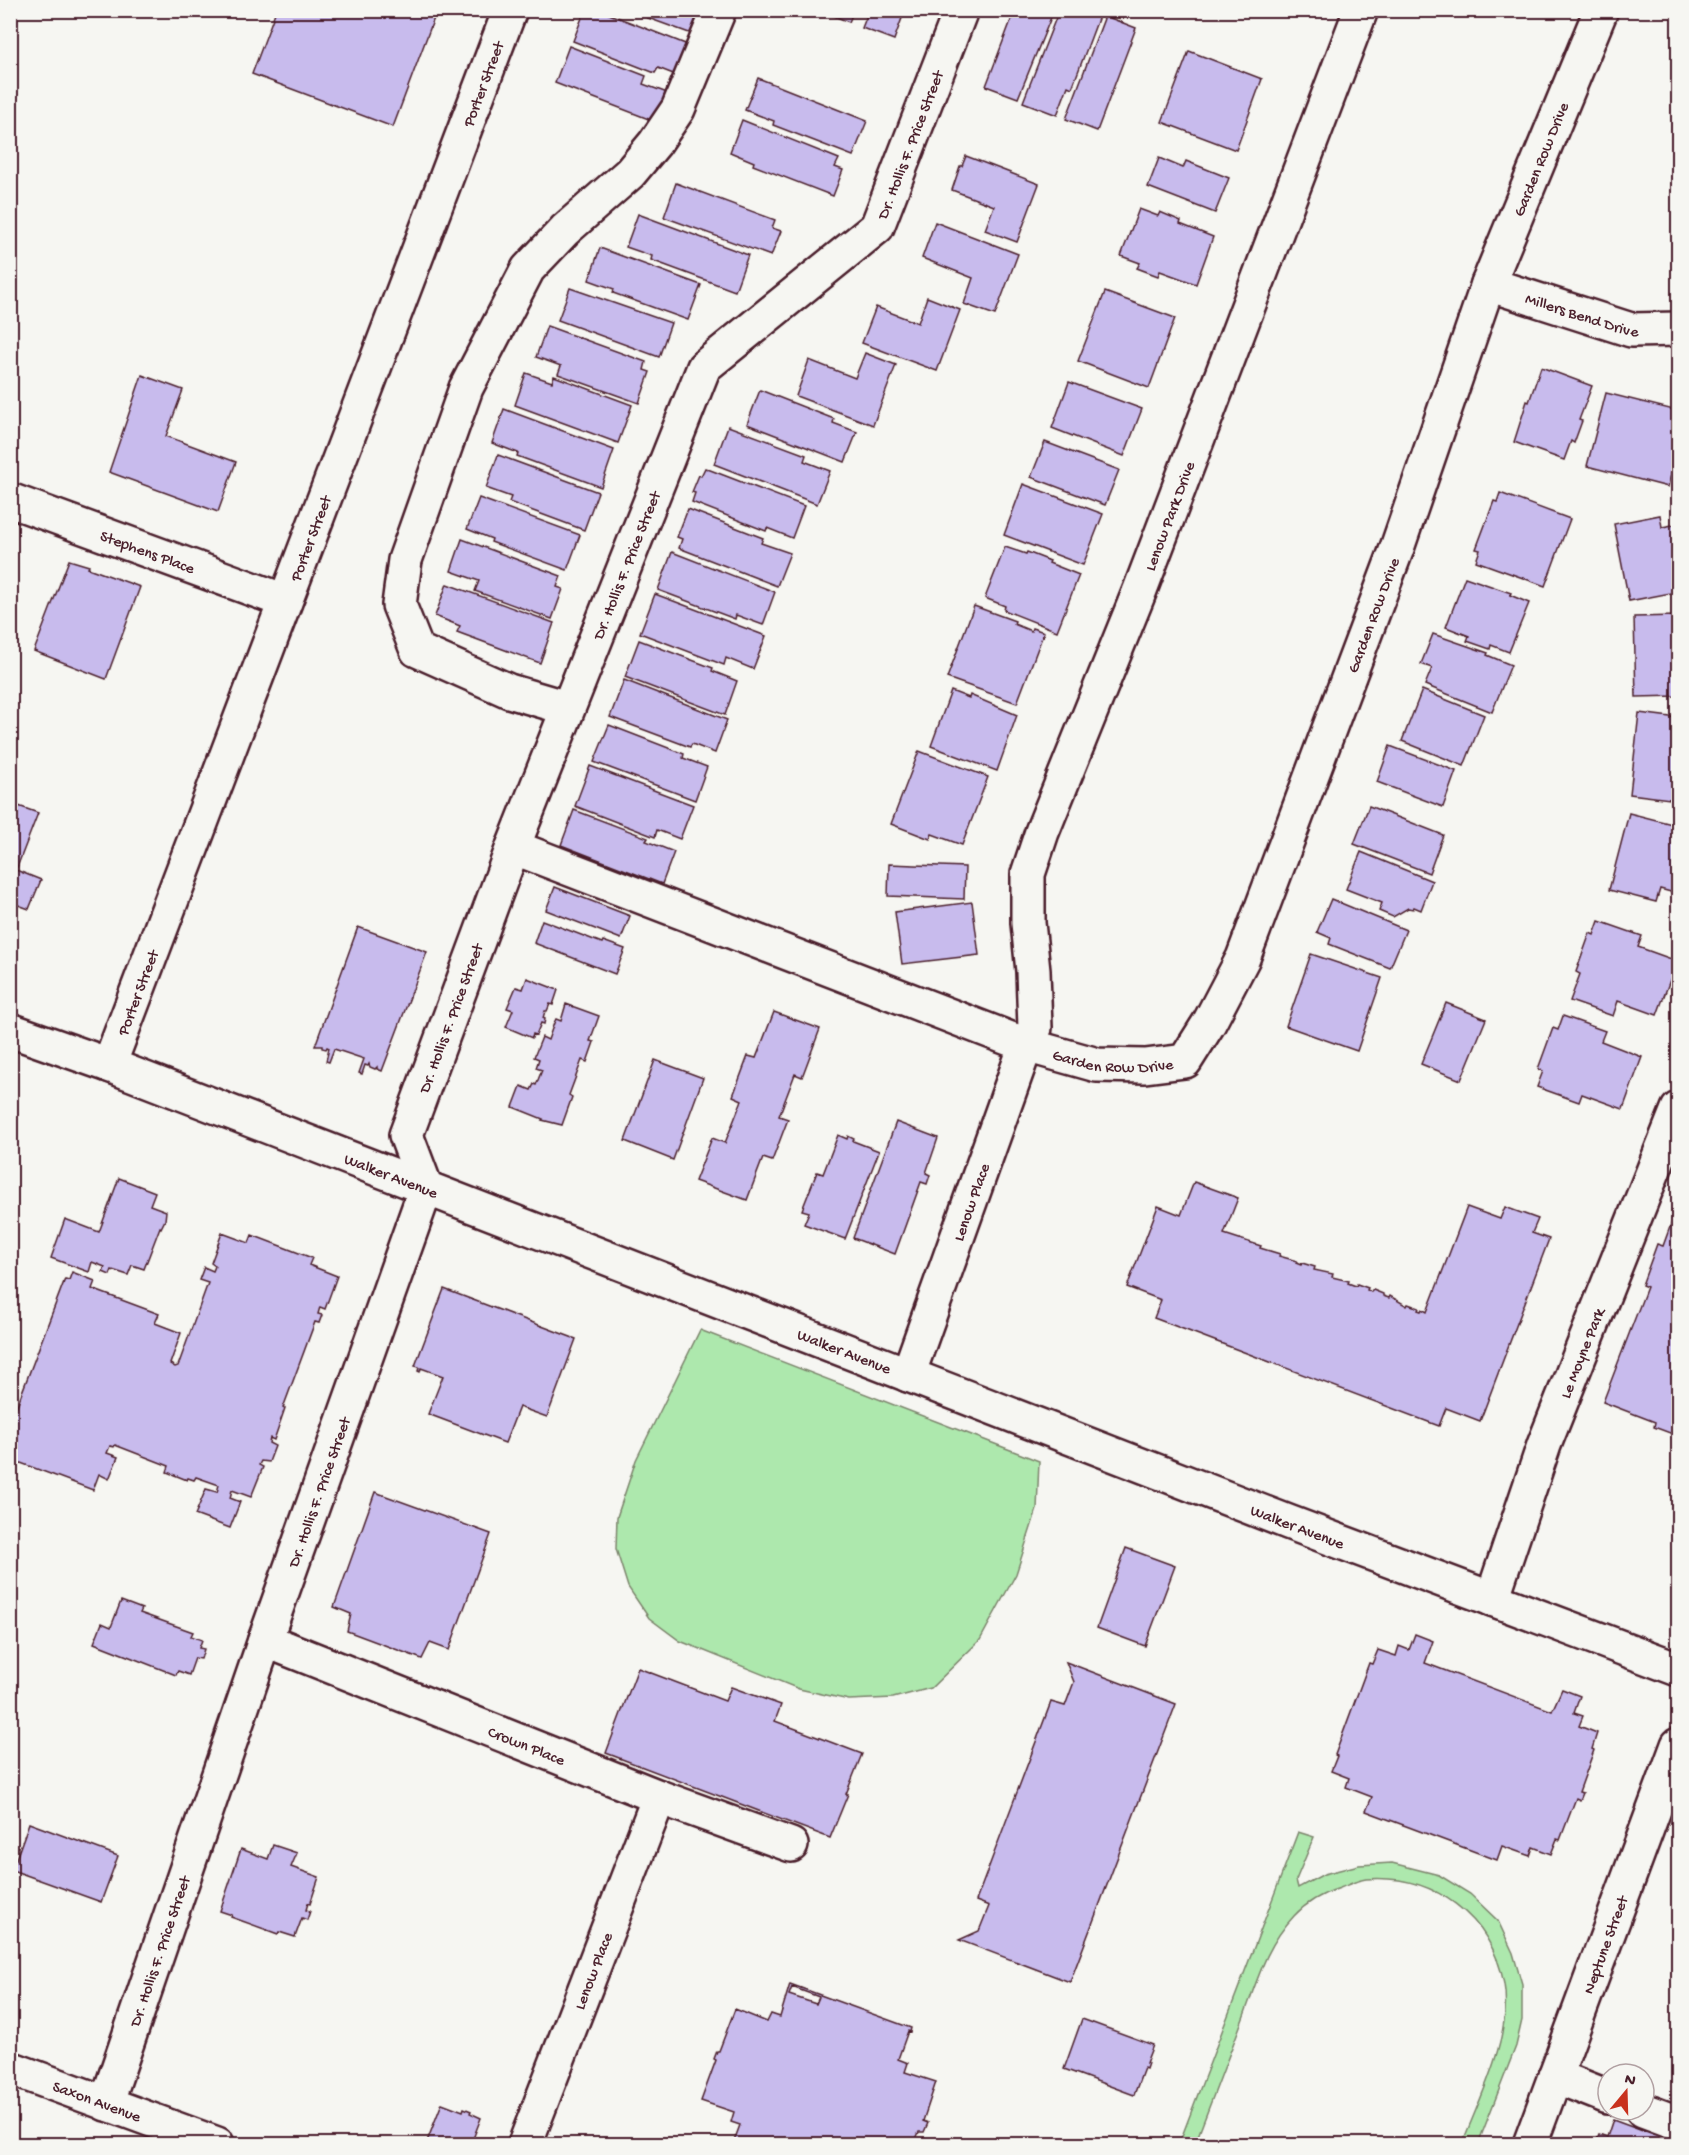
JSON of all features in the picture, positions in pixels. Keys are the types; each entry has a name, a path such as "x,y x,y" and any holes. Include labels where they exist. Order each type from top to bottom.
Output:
{"street":[{"name":"Porter Street","path":"109,1065 510,10"},
{"path":"567,708 509,691 417,650 399,604 405,561 466,388 528,269 565,230 630,173 655,143 678,109 719,10"},
{"name":"Dr. Hollis F. Price Street","path":"106,2104 264,1640 426,1188 406,1135 513,847 704,367 877,226 961,10"},
{"name":"Lenow Park Drive","path":"1031,1037 1033,971 1028,923 1028,874 1042,832 1140,590 1362,10"},
{"name":"Garden Row Drive","path":"1031,1037 1097,1065 1145,1066 1185,1061 1209,1023 1247,947 1396,551 1488,284 1601,10"},
{"name":"Millers Bend Drive","path":"1488,284 1631,330 1678,329"},
{"name":"Stephens Place","path":"10,500 285,602"},
{"path":"513,847 1031,1037"},
{"name":"Walker Avenue","path":"10,1030 109,1065 908,1375 1678,1669"},
{"name":"Lenow Place","path":"908,1375 1031,1037"},
{"name":"Le Moyne Park","path":"1492,1599 1544,1445 1678,1109"},
{"name":"Crown Place","path":"264,1640 659,1797 791,1845"},
{"name":"Neptune Street","path":"1530,2145 1678,1745"},
{"name":"Lenow Place","path":"525,2145 659,1797"},
{"name":"Saxon Avenue","path":"10,2068 217,2145"},
{"path":"1555,2076 1596,2092"},
{"path":"1656,2115 1678,2124"}],"green space":[{"path":"700,1330 1039,1461 1037,1509 1016,1574 980,1640 931,1688 893,1698 849,1700 799,1689 680,1641 649,1618 628,1587 616,1549 617,1517 636,1460"},
{"path":"1298,1832 1314,1837 1296,1880 1298,1888 1324,1874 1359,1865 1392,1863 1439,1875 1470,1894 1498,1921 1513,1953 1522,1984 1522,2020 1516,2046 1478,2144 1462,2144 1486,2086 1504,2023 1506,2003 1504,1984 1497,1960 1487,1938 1456,1904 1436,1892 1414,1884 1391,1879 1366,1879 1356,1881 1316,1899 1299,1911 1284,1928 1263,1966 1195,2144 1179,2144"}],"building":[{"path":"276,10 437,10 393,127 252,74"},
{"path":"585,10 599,10 693,47 681,77 658,68 655,73 573,41"},
{"path":"626,10 701,10 692,34"},
{"path":"819,10 854,10 849,22"},
{"path":"869,10 905,10 894,40 862,28"},
{"path":"1015,10 1054,10 1018,98 986,86"},
{"path":"1059,10 1101,11 1072,88 1068,86 1057,115 1023,102"},
{"path":"1105,16 1136,28 1097,131 1066,119"},
{"path":"569,46 646,76 643,84 670,94 659,123 555,83"},
{"path":"1189,51 1262,79 1236,150 1162,122"},
{"path":"758,78 867,121 853,156 773,125 774,121 745,110"},
{"path":"742,120 839,159 835,167 843,170 833,196 753,165 754,162 730,152"},
{"path":"966,156 1039,184 1017,242 985,230 994,206 952,190"},
{"path":"1159,158 1183,168 1186,161 1229,178 1215,213 1148,187"},
{"path":"676,183 775,220 772,228 781,231 771,256 664,217"},
{"path":"1139,209 1158,216 1160,212 1181,221 1180,224 1213,237 1196,284 1160,271 1158,276 1137,268 1140,263 1121,256"},
{"path":"638,214 748,255 735,291 651,260 652,256 626,247"},
{"path":"935,222 1018,254 995,315 964,304 973,278 922,258"},
{"path":"600,248 701,285 688,320 613,293 614,289 589,280"},
{"path":"570,288 671,323 659,357 558,320"},
{"path":"1105,292 1175,318 1149,388 1078,361"},
{"path":"927,297 960,310 937,371 862,343 876,307 918,323"},
{"path":"547,326 646,362 644,370 650,372 639,403 558,374 561,366 536,357"},
{"path":"865,353 896,365 873,425 796,396 809,360 855,378"},
{"path":"1541,367 1592,386 1579,420 1582,421 1574,443 1571,441 1564,460 1514,442"},
{"path":"526,373 552,382 554,376 632,405 618,443 515,405"},
{"path":"142,375 183,390 166,436 236,462 218,512 109,472"},
{"path":"1069,382 1142,409 1124,456 1052,428"},
{"path":"760,390 834,419 833,423 857,432 845,462 747,424"},
{"path":"1606,393 1678,411 1678,445 1668,487 1587,466"},
{"path":"504,409 614,450 601,487 517,456 518,453 492,443"},
{"path":"728,426 806,455 804,461 830,471 817,504 714,464"},
{"path":"1045,442 1119,470 1105,505 1031,477"},
{"path":"498,455 598,492 584,530 509,502 511,497 486,488"},
{"path":"705,468 804,506 792,538 767,528 766,531 692,502 695,493 692,492 699,475 701,476"},
{"path":"1023,484 1103,514 1083,565 1004,535"},
{"path":"1500,493 1570,519 1545,586 1476,561 1480,550 1476,549 1494,501 1497,502"},
{"path":"479,498 580,535 567,570 491,542 492,539 467,529"},
{"path":"688,509 763,538 761,543 790,553 777,586 679,548 682,539 677,537"},
{"path":"1660,515 1662,527 1678,524 1678,577 1673,578 1676,592 1629,601 1614,524"},
{"path":"462,539 561,576 557,587 563,589 552,619 475,591 479,581 451,571"},
{"path":"1005,547 1026,554 1027,552 1079,575 1057,631 1004,610 1005,606 985,598"},
{"path":"672,552 775,592 763,625 736,615 735,619 658,590"},
{"path":"69,560 140,587 106,679 34,651"},
{"path":"1465,577 1511,593 1510,595 1529,603 1509,652 1491,645 1490,649 1467,641 1469,636 1446,627"},
{"path":"447,584 554,623 540,663 457,632 460,626 435,616"},
{"path":"655,594 766,636 753,669 726,658 724,665 640,633"},
{"path":"974,606 1015,621 1014,624 1031,631 1032,628 1044,632 1017,703 947,678"},
{"path":"1678,616 1678,696 1636,697 1634,617"},
{"path":"1433,634 1488,653 1487,655 1511,665 1492,712 1425,685 1432,668 1421,664"},
{"path":"639,640 713,668 712,671 737,681 725,715 625,677"},
{"path":"624,680 727,720 715,753 692,744 690,747 610,717"},
{"path":"1422,690 1484,715 1464,766 1402,741"},
{"path":"951,691 969,698 970,695 1017,715 997,771 931,746"},
{"path":"1639,713 1678,718 1678,800 1630,794"},
{"path":"609,725 684,754 683,758 707,767 695,800 594,762"},
{"path":"1390,746 1456,771 1443,807 1377,782"},
{"path":"919,751 988,777 962,845 932,834 930,839 891,824"},
{"path":"590,766 693,805 680,839 657,830 655,837 575,806"},
{"path":"13,804 38,813 16,870 41,880 29,909 10,902 10,810"},
{"path":"1369,806 1443,835 1429,873 1354,844"},
{"path":"574,810 648,838 646,841 674,852 662,884 561,845"},
{"path":"1629,813 1676,825 1673,838 1678,839 1678,894 1660,889 1656,902 1609,890"},
{"path":"1361,852 1432,881 1421,910 1414,907 1413,909 1408,908 1393,917 1379,911 1382,903 1346,889"},
{"path":"889,864 965,867 964,899 888,896"},
{"path":"555,887 630,916 621,939 546,910"},
{"path":"1331,899 1406,930 1390,968 1329,944 1331,938 1317,932"},
{"path":"972,902 979,955 902,964 895,912"},
{"path":"542,920 602,943 603,941 625,949 615,974 534,943"},
{"path":"1599,921 1642,936 1638,947 1677,961 1657,1015 1618,1001 1613,1016 1570,1001 1580,974 1576,972 1590,933 1594,935"},
{"path":"358,927 427,952 382,1071 377,1067 375,1069 370,1067 369,1064 365,1065 362,1074 359,1073 364,1059 334,1049 329,1062 326,1061 329,1048 315,1046"},
{"path":"1311,954 1382,978 1357,1051 1286,1026"},
{"path":"527,978 558,990 553,1005 550,1004 545,1011 544,1024 541,1023 536,1035 533,1034 532,1038 506,1027 513,1010 507,1008 516,987 523,989"},
{"path":"1446,1003 1486,1019 1461,1080 1421,1064"},
{"path":"566,1004 599,1016 590,1041 594,1042 587,1062 582,1060 569,1095 572,1097 562,1125 542,1120 513,1107 521,1086 531,1090 534,1084 536,1085 542,1070 536,1068 539,1059 534,1057 542,1037 548,1040 556,1019 561,1021"},
{"path":"774,1012 820,1029 802,1077 795,1074 779,1116 788,1119 772,1161 763,1158 747,1200 695,1181 712,1138 725,1143 742,1100 733,1096 748,1056 756,1058"},
{"path":"1563,1016 1605,1031 1601,1041 1642,1057 1623,1109 1582,1094 1579,1102 1537,1087 1543,1071 1538,1069 1553,1028 1558,1030"},
{"path":"655,1060 703,1078 673,1160 625,1141"},
{"path":"896,1122 938,1138 926,1173 930,1175 927,1184 921,1182 895,1254 853,1238"},
{"path":"838,1135 847,1139 848,1136 854,1139 853,1141 879,1151 845,1239 804,1224 809,1212 802,1210 817,1172 823,1174"},
{"path":"119,1178 155,1192 150,1205 166,1211 165,1220 160,1227 144,1269 132,1265 128,1275 112,1270 110,1275 103,1272 105,1267 92,1262 89,1272 51,1258 65,1219 99,1232"},
{"path":"1194,1182 1238,1198 1224,1234 1261,1246 1260,1248 1297,1261 1296,1263 1301,1265 1302,1263 1315,1267 1314,1270 1333,1274 1332,1277 1368,1288 1367,1290 1371,1292 1373,1290 1389,1298 1390,1296 1407,1306 1408,1304 1427,1312 1467,1207 1500,1219 1505,1207 1538,1219 1532,1233 1549,1239 1480,1421 1446,1408 1439,1426 1154,1318 1161,1300 1127,1287 1158,1206 1181,1215"},
{"path":"1678,1205 1678,1436 1654,1427 1655,1422 1603,1402 1647,1287 1642,1285 1657,1244 1663,1246"},
{"path":"222,1233 249,1243 252,1235 312,1258 309,1265 337,1276 325,1309 320,1307 318,1314 322,1315 319,1323 315,1322 283,1408 285,1408 274,1440 270,1438 269,1443 275,1446 269,1462 261,1461 259,1465 263,1467 251,1497 232,1490 230,1498 240,1502 230,1528 195,1515 206,1489 217,1492 219,1485 196,1477 194,1480 188,1478 187,1480 167,1472 169,1466 115,1445 110,1446 107,1453 118,1457 109,1479 99,1474 93,1490 10,1459 10,1424 65,1279 69,1280 72,1272 95,1281 92,1289 159,1314 155,1323 181,1333 170,1364 175,1367 178,1366 208,1283 199,1280 204,1267 213,1271 215,1266 211,1263"},
{"path":"444,1289 576,1339 547,1417 519,1407 505,1443 428,1414 443,1376 421,1368 420,1372 419,1367 415,1366"},
{"path":"375,1492 491,1534 449,1650 430,1643 422,1659 347,1631 351,1614 334,1607"},
{"path":"1126,1548 1175,1566 1145,1646 1097,1628"},
{"path":"121,1601 142,1609 140,1613 193,1632 191,1636 202,1640 199,1648 204,1649 201,1659 195,1658 189,1675 178,1671 176,1675 94,1643 102,1623 111,1627"},
{"path":"1415,1634 1433,1641 1425,1663 1552,1711 1562,1689 1580,1696 1574,1713 1583,1716 1579,1726 1597,1733 1592,1749 1594,1750 1579,1792 1583,1793 1580,1800 1576,1798 1560,1840 1557,1839 1551,1854 1533,1847 1530,1856 1502,1846 1497,1860 1366,1811 1372,1797 1346,1787 1349,1778 1331,1771 1369,1663 1372,1664 1378,1650 1396,1656 1399,1646 1409,1650"},
{"path":"1066,1662 1176,1704 1070,1982 959,1940 979,1931 989,1906 976,1901 1051,1702 1065,1706 1074,1682"},
{"path":"638,1668 725,1701 731,1687 781,1705 775,1721 862,1754 830,1838 606,1753"},
{"path":"29,1823 118,1856 101,1902 12,1870"},
{"path":"273,1845 297,1853 291,1867 319,1877 306,1910 310,1911 307,1920 302,1918 295,1937 279,1932 278,1934 220,1911 241,1849 268,1859"},
{"path":"790,1984 911,2028 898,2059 908,2063 905,2072 936,2082 923,2121 928,2123 924,2132 919,2132 914,2144 733,2144 740,2125 731,2122 734,2112 701,2101 716,2060 714,2059 735,2009 767,2022 771,2014 780,2017","holes":["792,1987 819,1997 816,2004 789,1995"]},
{"path":"1082,2019 1153,2045 1146,2069 1144,2068 1134,2095 1064,2069"},
{"path":"442,2103 463,2111 464,2108 481,2118 471,2144 426,2144"},
{"path":"1612,2122 1621,2122 1675,2142 1674,2144 1595,2144 1599,2134 1607,2137"}]}
